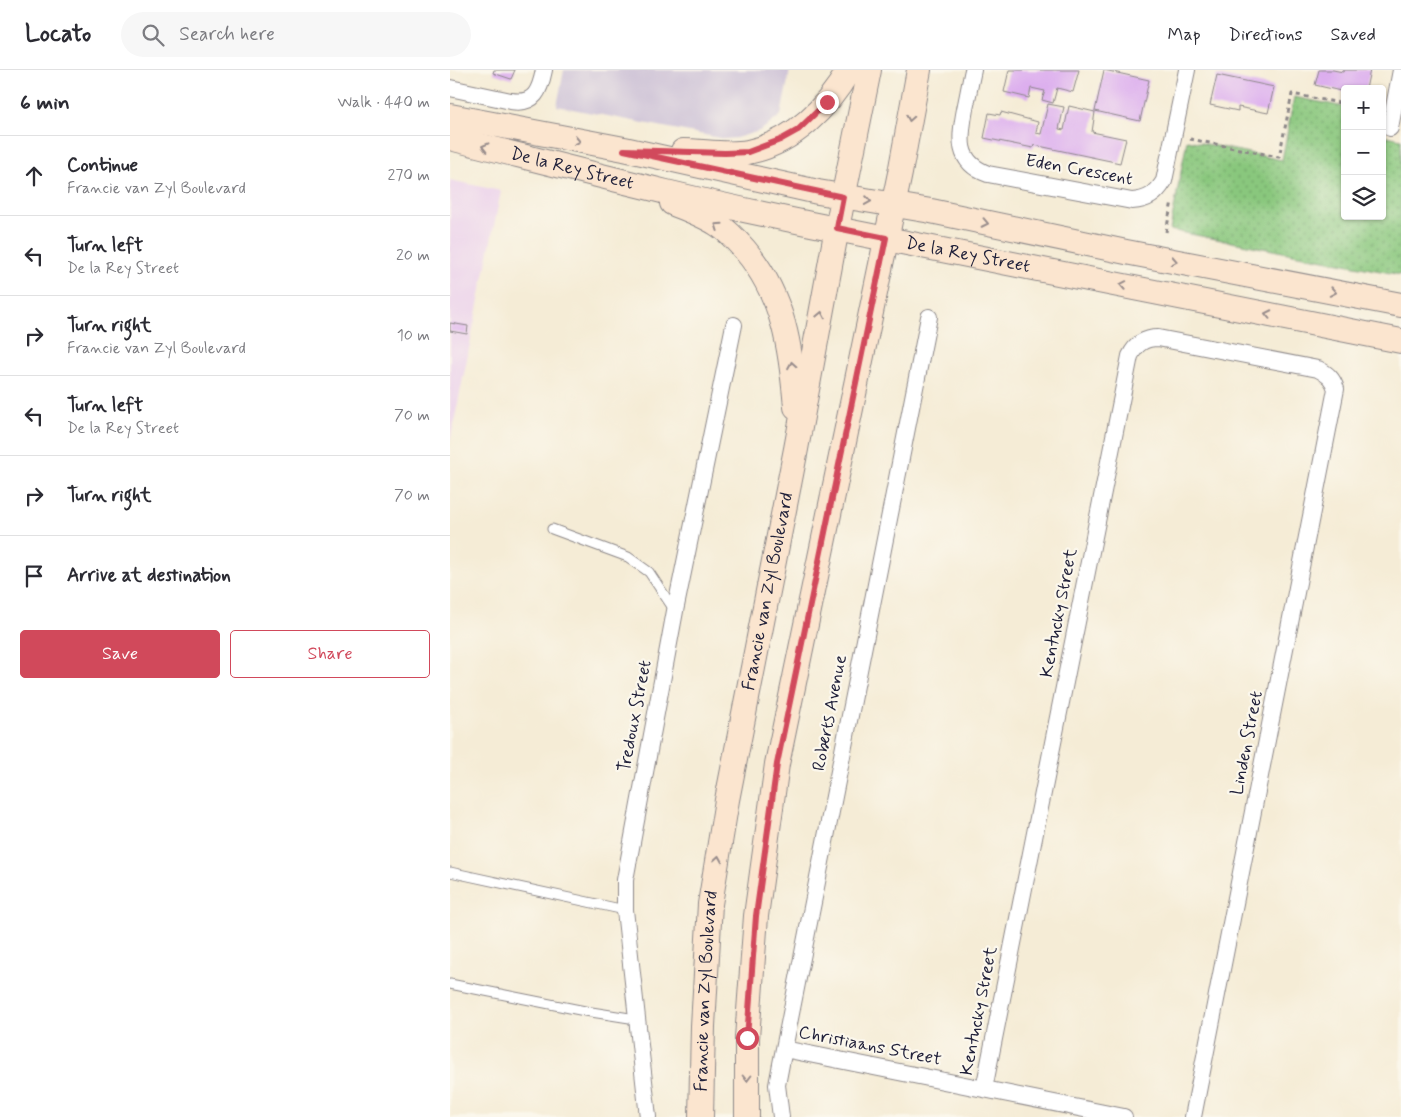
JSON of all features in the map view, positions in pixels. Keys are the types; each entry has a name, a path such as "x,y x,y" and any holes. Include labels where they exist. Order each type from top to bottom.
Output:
{"main road":[{"path":"624,150 725,153 748,152 766,146 798,130 809,120 840,86 849,70"},
{"name":"Francie van Zyl Boulevard","path":"701,1117 703,1026 710,904 727,800 869,70"},
{"path":"747,1117 747,1038 756,916 777,764 894,205 919,70"},
{"name":"De la Rey Street","path":"450,116 624,150 843,197 894,205 1401,305"},
{"name":"De la Rey Street","path":"450,138 617,180 837,228 1401,342"},
{"path":"617,180 692,211 721,226 739,243 757,265 773,293 784,322 793,367 797,414 796,449"}],"street":[{"name":"Eden Crescent","path":"973,70 961,132 964,155 972,166 988,174 1125,201 1145,199 1156,192 1164,181 1187,70"},
{"path":"1391,128 1401,70"},
{"path":"450,88 519,102 533,97 538,91 543,77"},
{"name":"Roberts Avenue","path":"781,1117 777,1085 929,317"},
{"name":"Tredoux Street","path":"648,1117 625,910 625,880 675,611 734,325"},
{"name":"Kentucky Street","path":"984,1089 1126,376 1133,351 1136,346 1146,340 1158,338 1318,369 1331,378"},
{"name":"Linden Street","path":"1193,1117 1336,395 1336,389 1331,378"},
{"name":"Christiaans Street","path":"784,1049 1124,1117"}],"lane":[{"path":"552,529 628,557 649,572 675,611"},
{"path":"450,872 625,910"},
{"path":"450,984 585,1011 636,1019"}],"path":[{"path":"1185,138 1279,157 1292,94 1341,103"}],"shaded area":[{"path":"564,70 790,70 781,115 759,131 736,138 725,139 557,106"},
{"path":"450,180 501,191 450,442"}],"green space":[{"path":"1294,97 1341,106 1341,220 1386,220 1386,136 1401,139 1401,275 1170,230 1187,140 1282,160"}],"building":[{"path":"494,70 515,70 511,79 493,73"},
{"path":"1009,70 1079,70 1073,92 1057,88 1053,103 1042,100 1045,91 1031,88 1029,98 1004,92"},
{"path":"1104,70 1149,80 1140,121 1095,111"},
{"path":"1319,70 1343,72 1344,70 1370,70 1367,85 1341,85 1341,91 1315,85"},
{"path":"1217,75 1274,87 1268,113 1238,107 1238,111 1210,105"},
{"path":"1048,104 1064,107 1059,129 1064,130 1069,106 1095,112 1092,132 1126,139 1120,163 1034,145 1033,148 984,138 989,113 1000,115 1001,112 1038,122 1036,133 1041,134"},
{"path":"450,323 468,326 467,334 450,331"}],"route":[{"path":"747,1038 756,916 777,764 886,238 837,228 843,197 624,150 748,152 780,140 798,130 827,102"}]}
